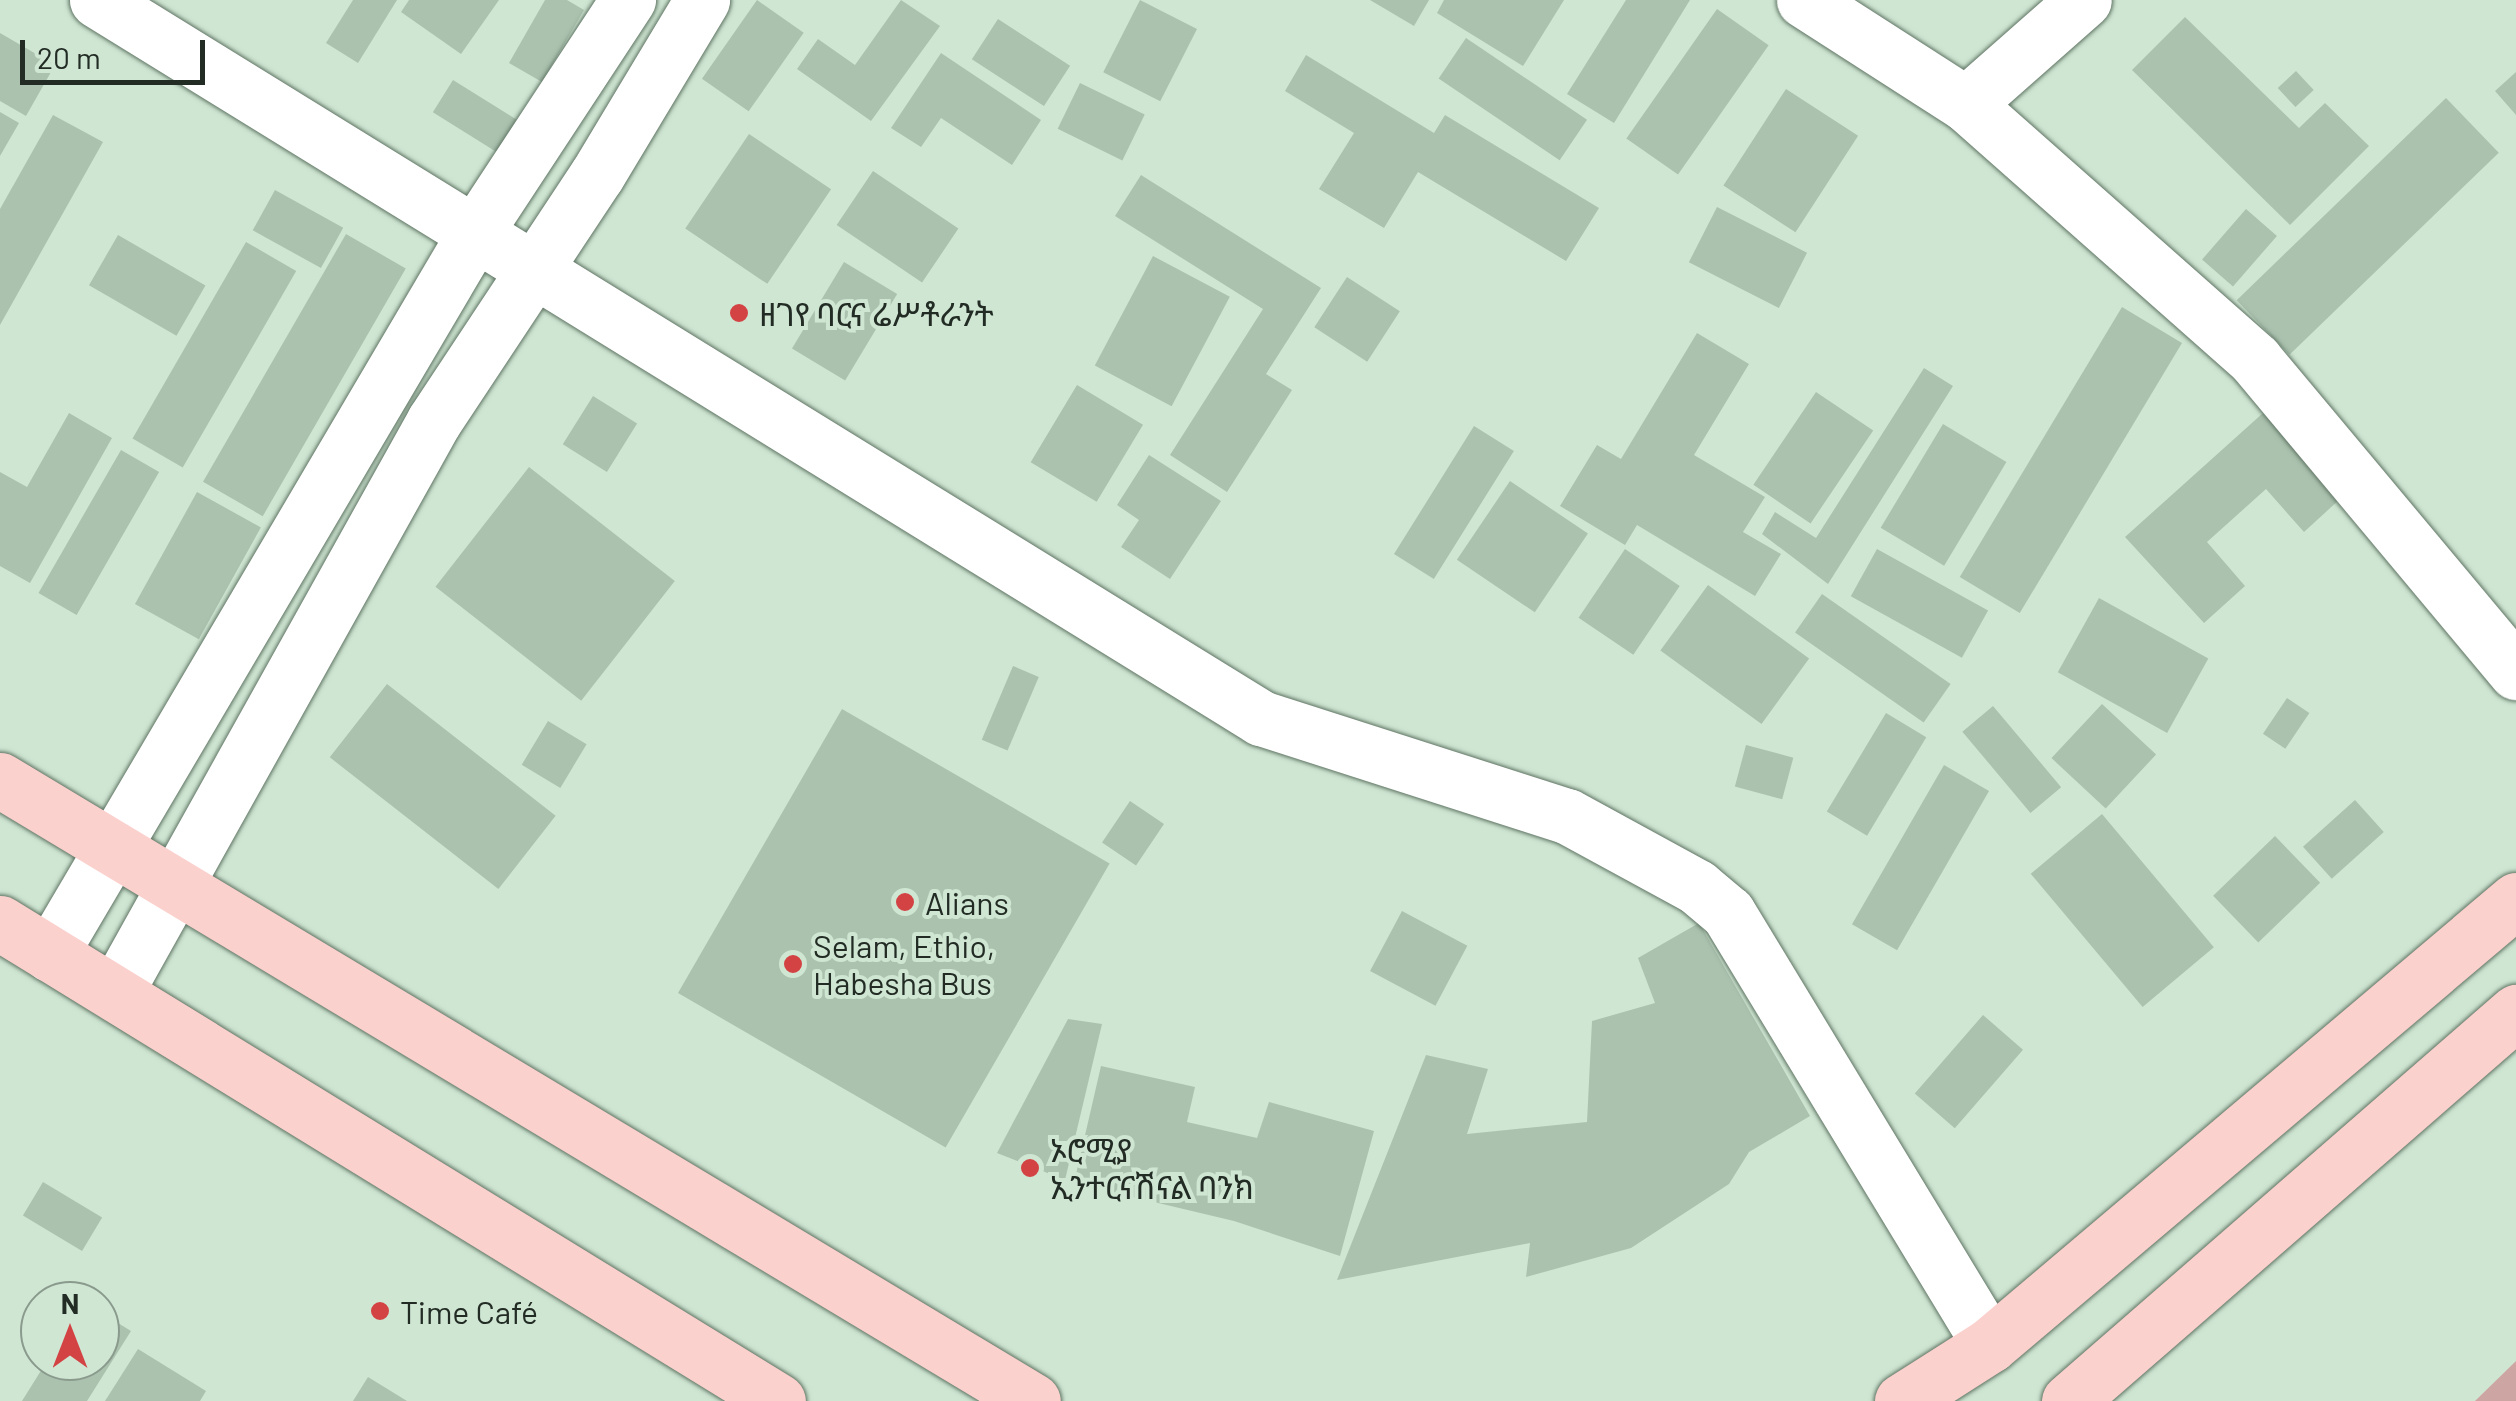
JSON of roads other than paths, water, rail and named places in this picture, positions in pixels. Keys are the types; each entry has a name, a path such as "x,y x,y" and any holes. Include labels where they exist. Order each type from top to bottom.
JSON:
{"main road":[{"path":"0,780 1034,1401"},
{"path":"1902,1401 1990,1345 2516,900"},
{"path":"0,923 778,1401"},
{"path":"2069,1401 2516,1012"}],"street":[{"path":"97,0 1262,718 1567,816 1698,886 1728,913 1990,1345"},
{"path":"50,954 110,848 196,716 476,231 628,0"},
{"path":"116,992 355,557 532,266 597,175 702,0"},
{"path":"1804,0 1966,104 2254,360 2516,672"},
{"path":"1966,104 2084,0"}],"place":[{"name":"ዘገየ ባርና ሬሥቶራንት","path":"739,313"},
{"name":"Alians","path":"905,902"},
{"name":"Selam, Ethio, Habesha Bus","path":"793,964"},
{"name":"ኦሮሚያ ኢንተርናሽናል ባንክ","path":"1030,1168"},
{"name":"Time Café","path":"380,1311"}]}
